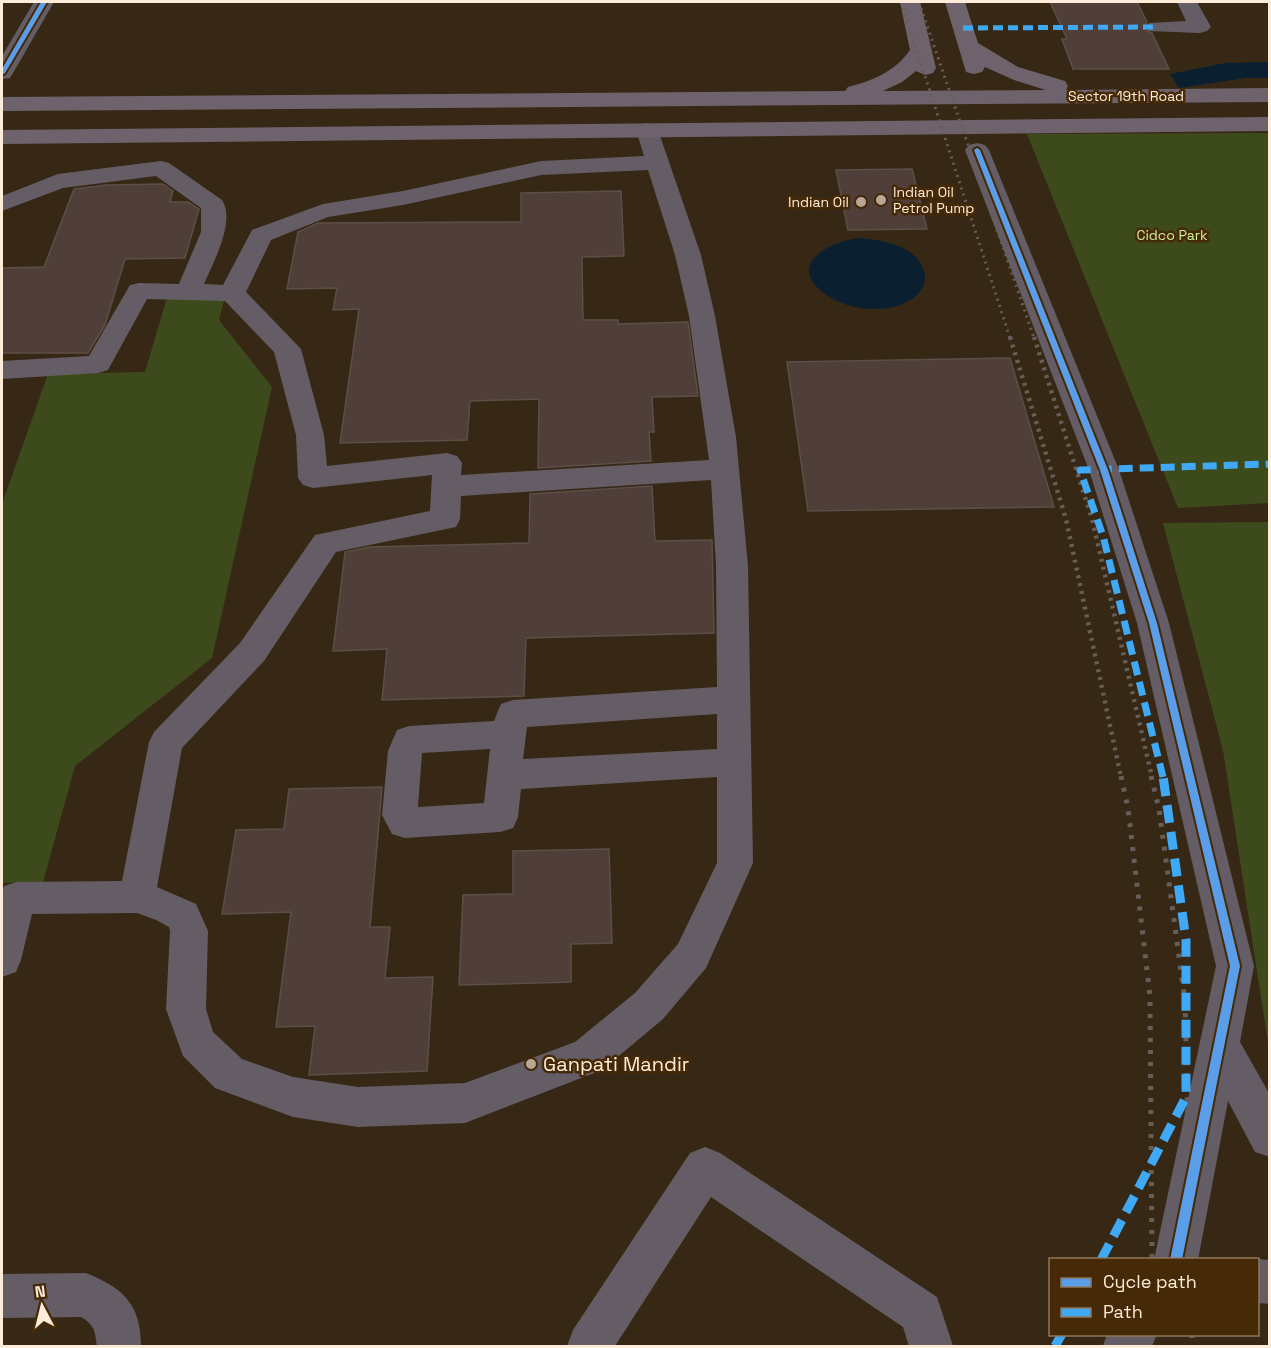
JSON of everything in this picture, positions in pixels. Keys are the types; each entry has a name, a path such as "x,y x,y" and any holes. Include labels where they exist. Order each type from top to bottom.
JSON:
{"main road":[{"path":"910,2 922,48 929,98 942,127 977,150 992,127 955,2"},
{"path":"969,47 989,62 1012,73 1070,90 1110,96"},
{"path":"2,104 792,99 842,95 878,85 902,72 914,62 922,48"},
{"name":"Sector 19th Road","path":"792,99 1269,95"},
{"name":"Sector 19th Road","path":"2,137 1269,124"}],"street":[{"path":"2,73 44,2"},
{"path":"1156,27 1200,27 1187,2"},
{"path":"2,960 16,898 137,897 167,907 183,916 189,931 186,1009 197,1043 229,1074 293,1097 358,1107 465,1103 588,1056 649,1006 692,956 735,863 732,566 722,437 702,316 688,255 647,130"},
{"path":"977,150 1104,470 1153,623 1235,966 1176,1258"},
{"path":"232,293 261,235 323,211 403,198 542,168 658,162"},
{"path":"2,204 58,181 161,168 213,205 213,232 188,292"},
{"path":"2,370 98,364 139,291 232,293 287,349 310,435 313,478 447,463 446,519 326,543 252,652 166,742 137,897"},
{"path":"446,486 724,469"},
{"path":"508,734 409,740 405,751 400,815 405,823 500,817 508,734 513,714 733,699"},
{"path":"505,775 734,762"},
{"path":"1220,1046 1269,1137"},
{"path":"589,1347 705,1168 921,1313 931,1347"},
{"path":"2,1296 86,1295 106,1307 118,1324 119,1347"}],"green space":[{"name":"Cidco Park","path":"1269,133 1269,503 1178,508 1027,134"},
{"path":"226,293 219,320 272,387 212,658 75,766 43,882 2,883 2,504 48,374 145,372 168,294"},
{"path":"1270,522 1269,1049 1223,750 1163,523"}],"water":[{"path":"1269,62 1269,78 1246,78 1179,88 1170,74 1225,63"},
{"path":"858,238 897,245 920,262 925,278 916,296 895,307 870,309 834,300 814,283 809,273 810,264 816,256 835,244"}],"building":[{"path":"1050,2 1137,2 1147,22 1143,29 1152,33 1169,69 1073,69 1062,39 1067,39"},
{"name":"Indian Oil Petrol Pump","path":"912,169 927,229 848,230 836,170"},
{"path":"163,184 173,191 170,202 188,202 199,209 185,258 125,259 105,325 88,353 2,353 2,268 44,267 74,189 107,185"},
{"path":"621,191 624,256 582,257 583,320 618,320 618,324 688,322 698,396 652,397 654,432 649,432 651,461 538,468 539,399 470,401 467,440 340,443 359,309 333,310 337,288 287,289 298,232 318,223 521,222 521,193"},
{"path":"1010,358 1054,507 808,511 787,362"},
{"path":"652,486 655,541 712,540 714,633 526,638 524,696 382,700 387,649 333,651 345,552 369,547 529,543 530,494"},
{"path":"382,787 370,927 390,927 385,978 433,977 427,1071 309,1075 315,1026 276,1027 291,912 222,914 236,830 284,829 289,789"},
{"path":"609,849 612,943 571,944 571,982 459,985 463,895 513,894 513,851"}],"railway":[{"path":"901,2 1010,338"},
{"path":"919,2 1034,338"},
{"path":"1010,337 1066,519 1121,777"},
{"path":"1034,337 1092,519 1152,777"},
{"path":"1121,776 1128,808 1150,996 1152,1258"},
{"path":"1151,776 1159,809 1185,1001 1191,1258"},
{"path":"1152,1336 1152,1346"},
{"path":"1192,1336 1193,1346"}],"marked path":[{"path":"963,28 1156,27"},
{"path":"1102,1258 1186,1097 1186,940 1162,770 1103,536 1080,470 1270,464"},
{"path":"1055,1346 1061,1336"}],"cycle path":[{"path":"2,73 44,2"},
{"path":"977,150 1104,470 1153,623 1235,966 1176,1258"}],"place":[{"name":"Indian Oil Petrol Pump","path":"881,200"},
{"name":"Indian Oil","path":"861,202"},
{"name":"Ganpati Mandir","path":"531,1064"}]}
